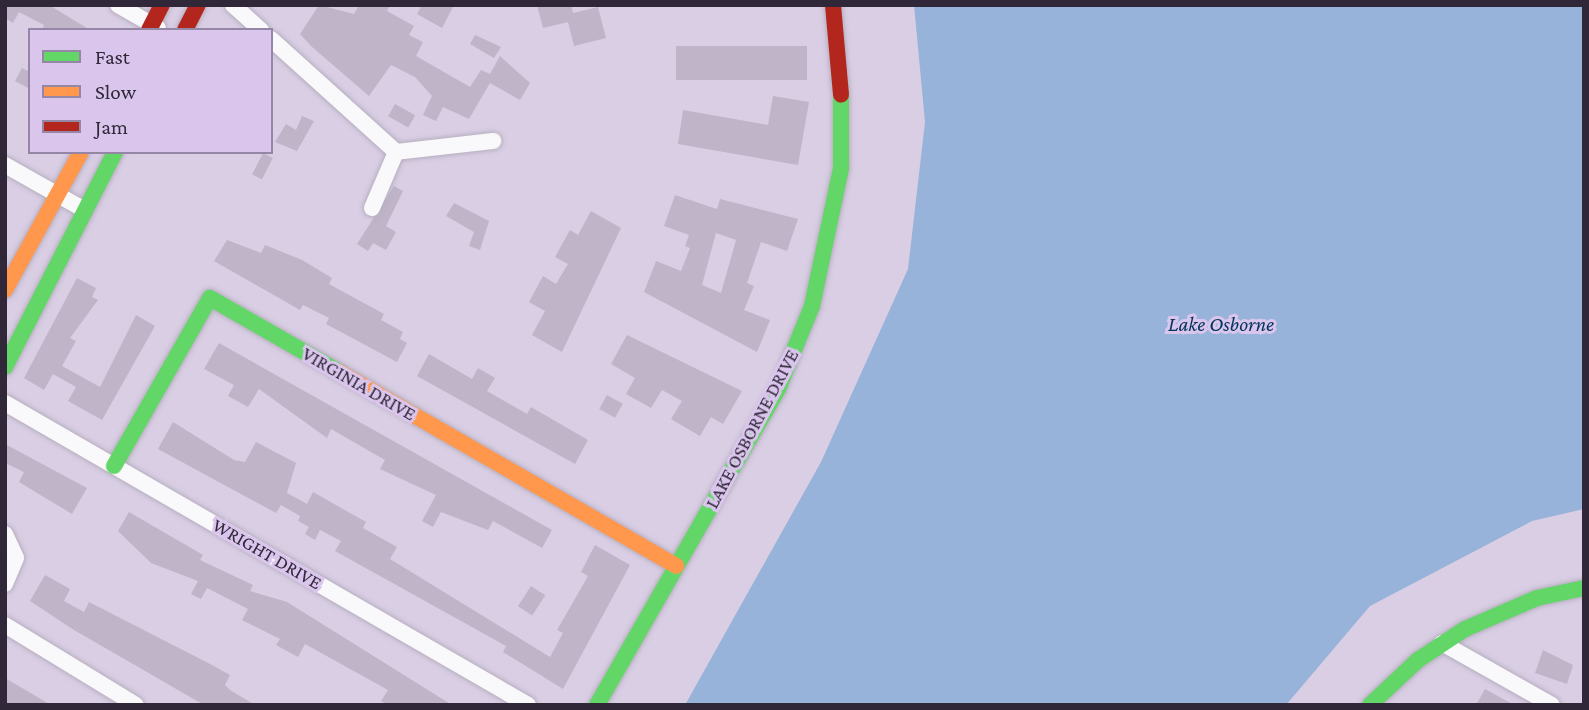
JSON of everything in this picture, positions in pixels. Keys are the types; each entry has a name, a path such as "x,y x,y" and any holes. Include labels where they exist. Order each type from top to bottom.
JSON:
{"street":[{"path":"118,5 153,28 162,5"},
{"path":"186,28 198,5"},
{"path":"233,5 259,28"},
{"name":"LAKE OSBORNE DRIVE","path":"597,705 778,389 827,256 843,123 833,5"},
{"path":"273,41 396,152 493,141"},
{"path":"372,208 396,152"},
{"path":"5,290 80,154"},
{"path":"5,367 83,209 114,154"},
{"path":"5,165 83,209"},
{"name":"VIRGINIA DRIVE","path":"114,466 210,298 676,566"},
{"name":"WRIGHT DRIVE","path":"5,403 528,705"},
{"path":"5,534 16,558 5,584"},
{"path":"1370,705 1442,643 1501,612 1584,588"},
{"path":"5,625 136,705"},
{"path":"1442,643 1552,705"}],"water":[{"name":"Lake Osborne","path":"914,5 1584,5 1584,509 1532,521 1370,606 1286,705 685,705 821,462 908,269 925,122"}],"building":[{"path":"5,5 49,5 87,28 43,28 44,25 19,12 13,23 5,18"},
{"path":"319,5 354,14 359,5 390,5 387,11 414,26 409,35 423,42 416,56 470,87 481,70 490,74 500,56 530,83 520,100 490,83 469,119 443,107 436,121 423,115 432,96 415,77 391,65 369,96 311,46 300,34"},
{"path":"422,5 454,5 442,28 417,14"},
{"path":"537,5 571,5 573,13 598,7 606,38 574,46 568,22 543,28"},
{"path":"475,35 501,47 494,58 470,44"},
{"path":"676,46 807,46 807,80 676,80"},
{"path":"22,68 28,71 28,88 15,81"},
{"path":"773,96 809,102 798,165 678,144 683,110 768,125"},
{"path":"395,104 415,115 408,127 388,116"},
{"path":"302,116 314,121 297,151 275,142 286,124 296,130"},
{"path":"265,154 273,158 262,179 252,174"},
{"path":"394,186 403,191 386,226 396,232 386,250 373,243 368,251 357,244"},
{"path":"675,195 717,209 720,199 798,219 787,251 761,242 747,283 754,286 744,310 770,320 757,352 644,292 656,261 681,271 690,248 685,246 689,235 664,226","holes":["716,233 736,240 721,293 702,285"]},
{"path":"454,203 489,221 480,250 469,246 474,232 446,216"},
{"path":"591,211 621,228 562,352 532,335 545,311 529,302 543,276 556,284 568,264 555,257 570,230 578,235"},
{"path":"227,240 261,253 265,245 302,260 332,278 329,284 384,314 381,320 403,332 400,339 407,343 397,362 326,324 329,318 303,305 300,310 214,261"},
{"path":"77,278 96,288 92,297 98,300 70,338 76,341 62,366 100,387 136,315 155,326 102,420 68,401 76,387 53,374 44,390 24,378"},
{"path":"627,335 742,391 723,424 711,417 700,436 671,419 682,401 662,390 651,408 626,394 635,378 611,364"},
{"path":"219,343 552,530 542,548 493,521 488,530 441,512 433,527 422,521 436,495 380,469 385,460 331,429 327,438 259,389 248,407 228,396 234,385 204,369"},
{"path":"429,354 472,379 478,368 495,378 487,391 527,414 531,407 588,440 575,464 417,376"},
{"path":"607,395 623,404 615,418 599,409"},
{"path":"173,422 234,460 245,462 256,442 296,463 287,493 307,504 313,492 366,522 363,528 397,547 390,559 550,657 563,633 557,630 588,576 581,572 595,545 630,565 563,689 503,652 506,646 335,551 341,541 320,530 315,540 305,534 309,527 298,521 300,516 281,505 276,513 158,449"},
{"path":"5,444 87,488 72,514 19,482 24,472 5,463"},
{"path":"129,512 203,555 200,560 253,585 250,591 287,602 452,705 388,705 381,701 388,690 305,644 298,657 276,645 280,639 242,620 248,609 207,588 201,599 191,594 198,581 151,563 118,531"},
{"path":"45,575 70,589 64,601 84,612 89,602 230,675 225,685 255,705 204,705 74,630 30,601"},
{"path":"531,586 545,595 532,615 518,606"},
{"path":"1543,650 1573,665 1567,684 1535,673"},
{"path":"5,678 51,705 5,705"},
{"path":"1485,689 1514,705 1476,705"}],"traffic: fast":[{"path":"597,705 778,389 812,306 841,168 841,95"},
{"path":"5,367 114,154"},
{"path":"114,466 210,298 339,372"},
{"path":"1370,705 1418,660 1465,629 1537,598 1584,588"}],"traffic: slow":[{"path":"5,290 80,154"},
{"path":"339,372 676,566"}],"traffic: jam":[{"path":"150,28 162,5"},
{"path":"186,28 198,5"},
{"path":"833,5 841,95"}]}
